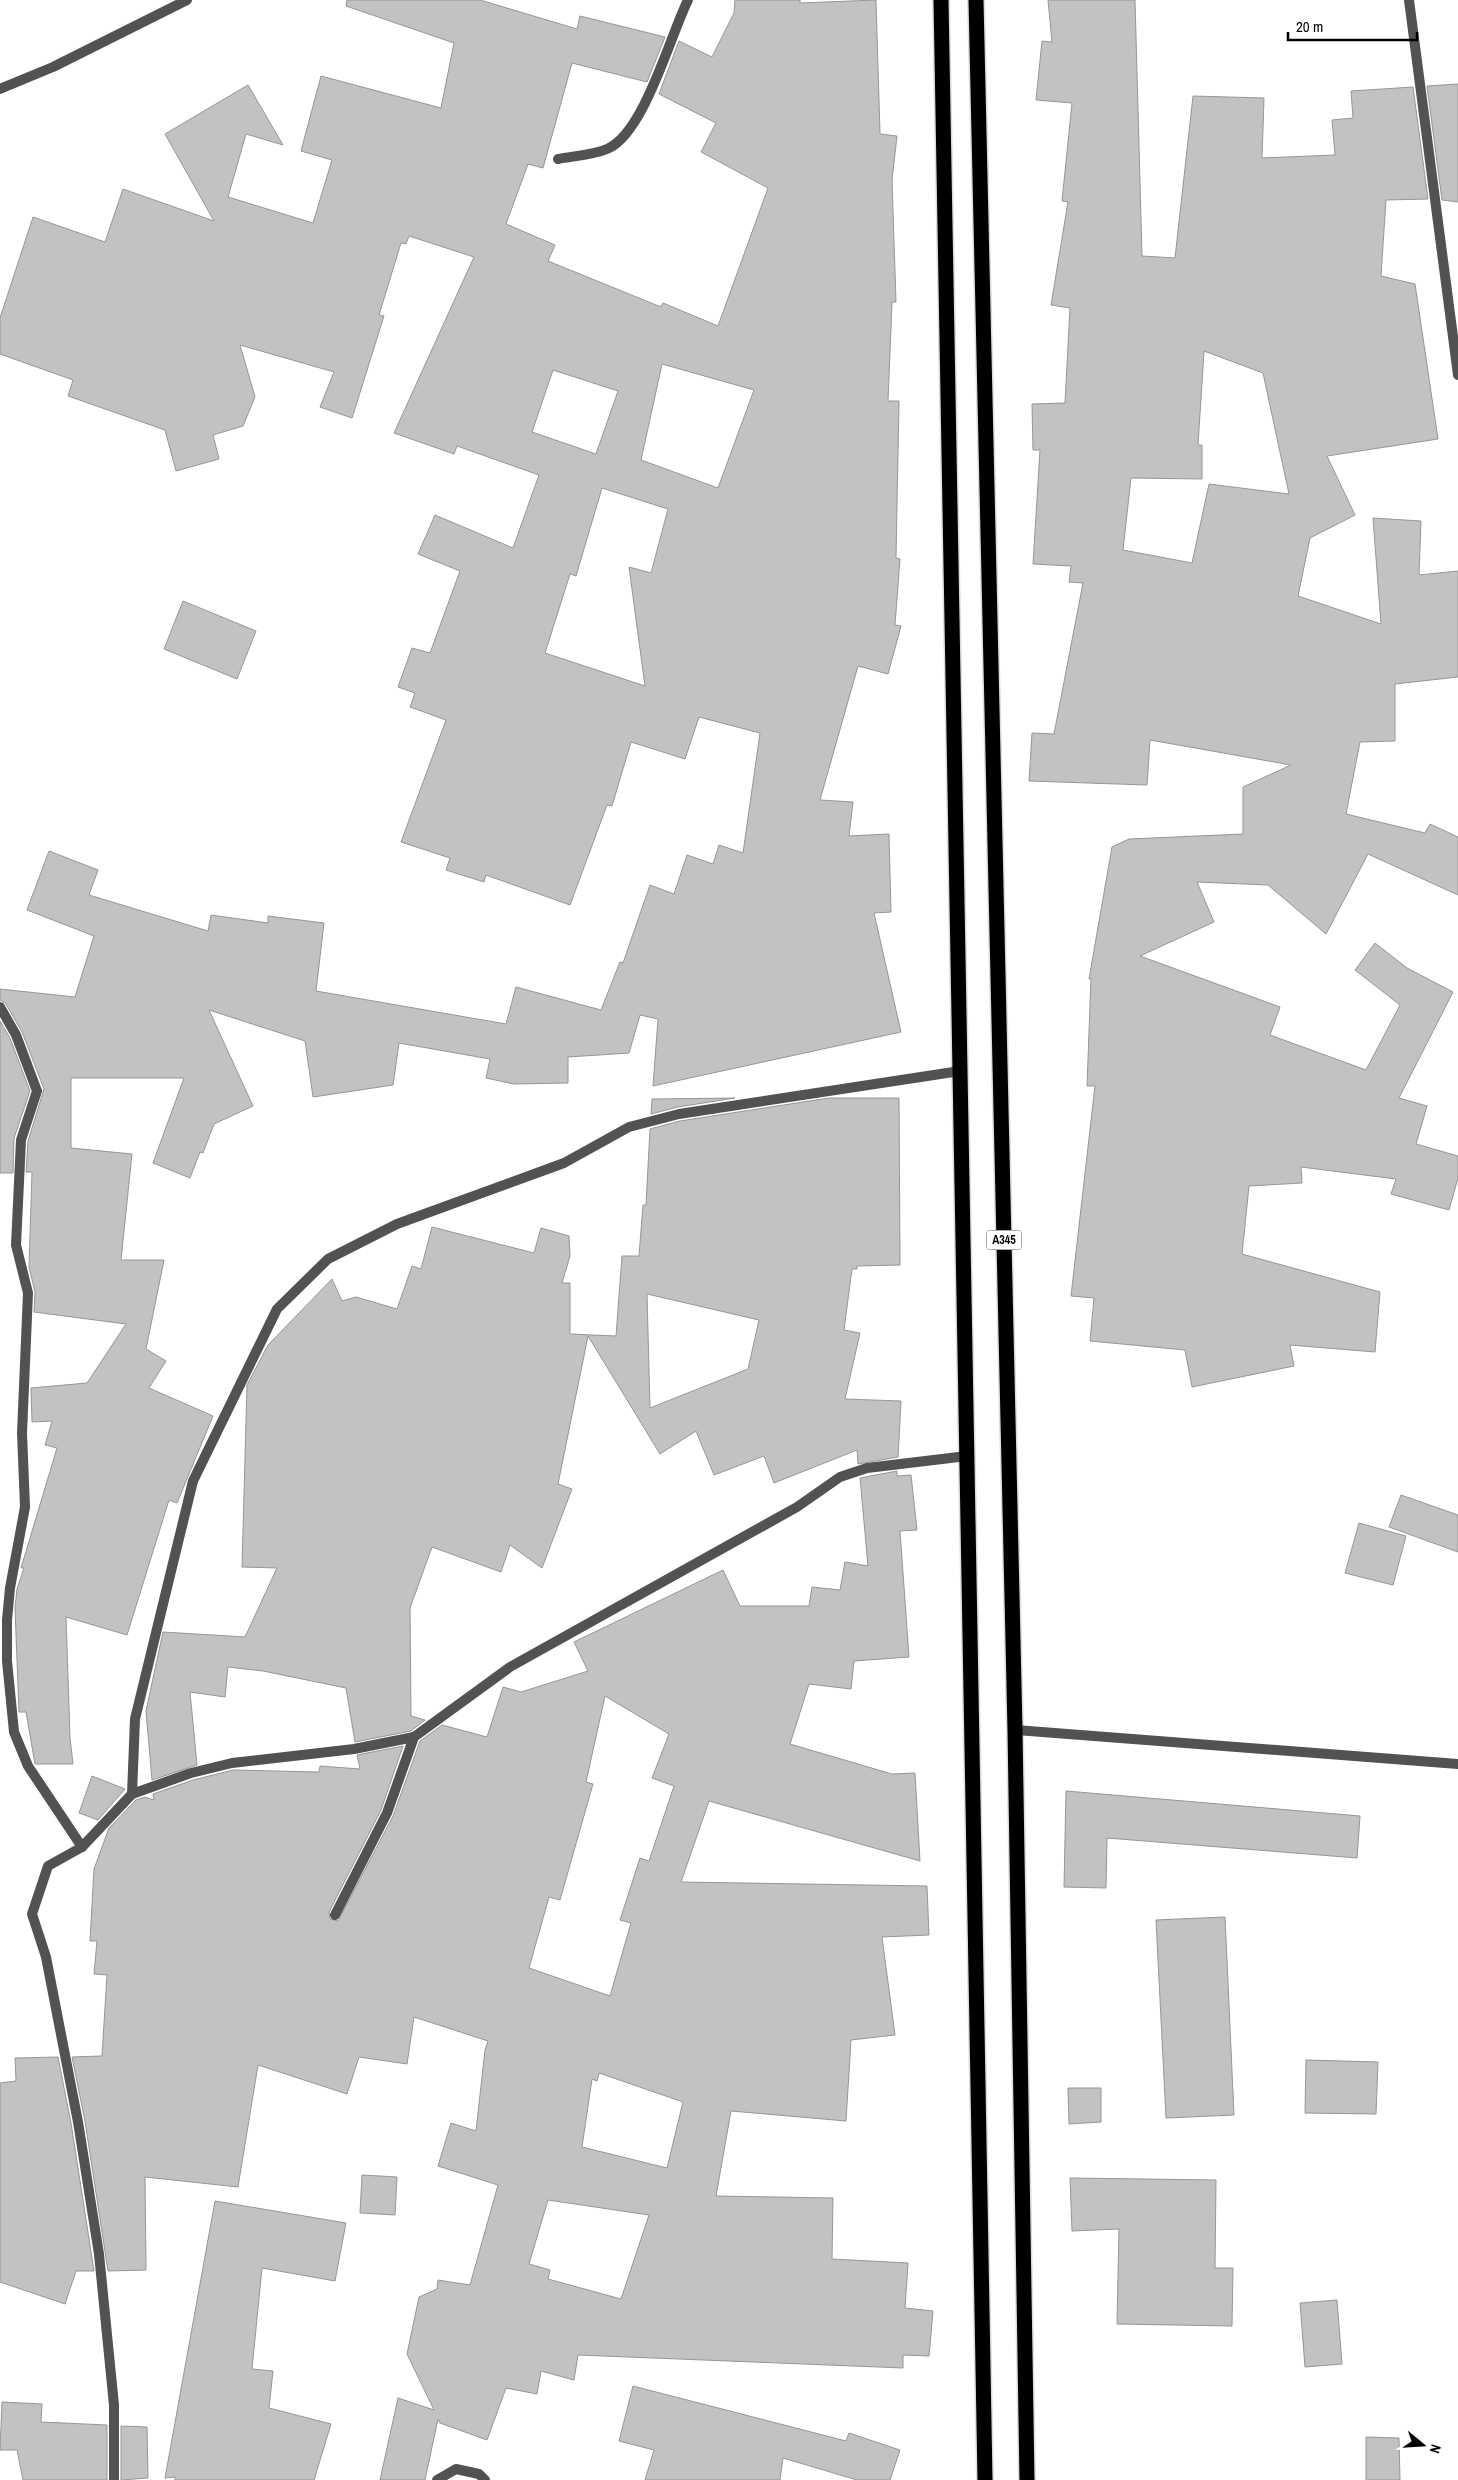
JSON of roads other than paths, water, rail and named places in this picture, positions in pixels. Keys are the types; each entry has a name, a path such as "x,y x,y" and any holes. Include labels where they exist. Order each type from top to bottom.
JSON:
{"highway":[{"path":"941,0 985,2480"},
{"name":"A345","path":"976,0 1015,1730 1027,2480"}],"street":[{"path":"0,89 53,67 187,0"},
{"path":"558,159 608,149 631,130 651,91 688,0"},
{"path":"1409,0 1458,375"},
{"path":"0,1007 16,1035 37,1091 21,1140 16,1245 28,1293 22,1433 25,1507 10,1588 7,1620 7,1661 14,1732 28,1766 82,1847"},
{"path":"132,1794 135,1719 193,1481 277,1309 328,1259 397,1224 564,1163 629,1127 679,1114 960,1071"},
{"path":"114,2480 114,2406 99,2254 78,2122 46,1957 32,1914 48,1866 82,1847 132,1794 191,1773 232,1763 354,1749 414,1737 510,1668 797,1507 840,1477 867,1468 967,1456"},
{"path":"1015,1730 1458,1764"},
{"path":"335,1915 387,1813 414,1737"},
{"path":"437,2480 456,2469 479,2474 485,2480"}]}
